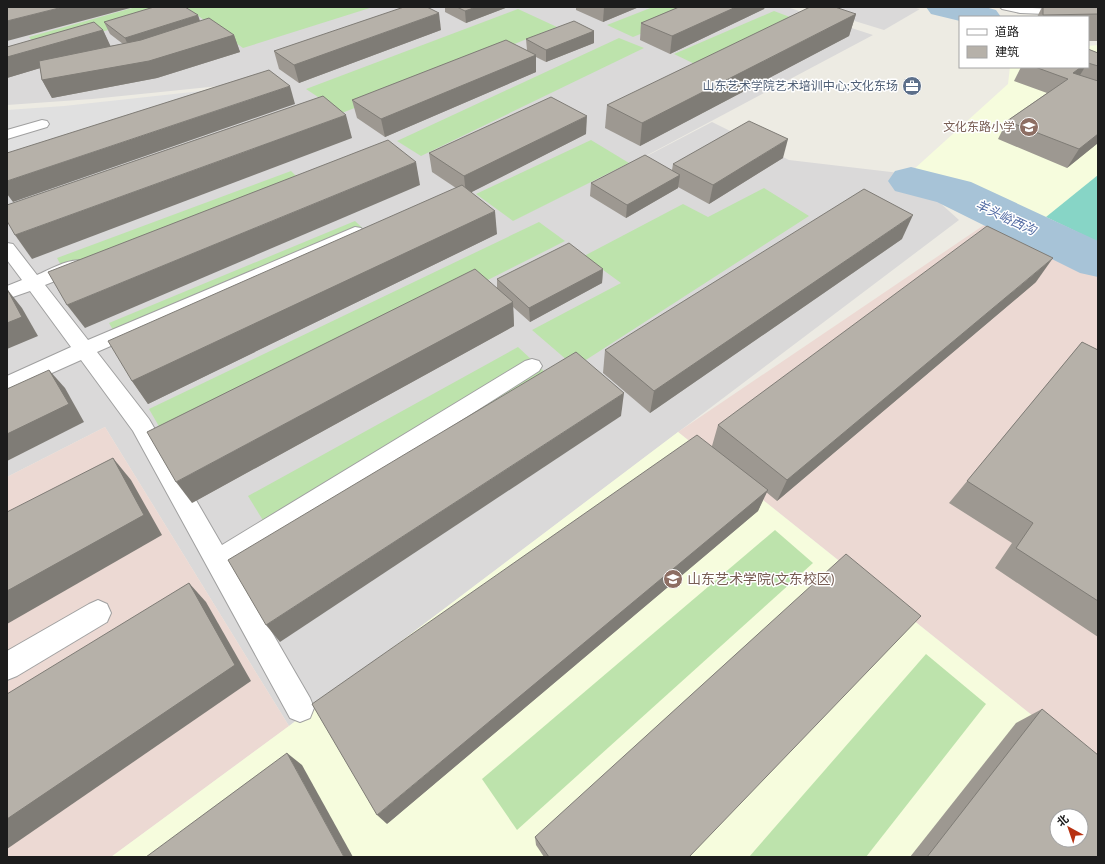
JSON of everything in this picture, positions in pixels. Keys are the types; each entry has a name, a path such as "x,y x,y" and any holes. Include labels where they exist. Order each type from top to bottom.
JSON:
{"street":[{"path":"1006,7 1020,10 1098,13"},
{"path":"7,135 42,124"},
{"path":"7,385 372,225"},
{"path":"7,248 84,350 153,431 217,560 300,708"},
{"path":"7,293 92,260"},
{"path":"217,560 532,366"},
{"path":"7,666 98,613"}],"shaded area":[{"path":"7,7 787,7 873,35 595,183 712,122 789,160 908,174 959,220 289,726 105,427 7,477 7,164 268,81 92,99 7,105"},
{"path":"809,7 912,7 920,9 884,30"},
{"name":"文化东路小学","path":"1098,45 1098,250 913,170 1008,84 1010,68 1089,68 1089,46"},
{"path":"238,87 7,157 7,110 64,106"},
{"path":"1098,175 1098,242 1046,217"},
{"path":"990,221 1098,275 1098,768 678,432"},
{"path":"105,427 289,726 111,857 7,857 7,477"},
{"name":"山东艺术学院(文东校区)","path":"678,432 1098,768 1098,857 111,857 289,726"}],"green space":[{"path":"136,7 186,7 40,50 29,37"},
{"path":"186,7 373,7 243,48"},
{"path":"653,7 706,7 633,37 607,25"},
{"path":"518,9 557,27 342,113 306,89"},
{"path":"774,11 803,22 703,68 674,54"},
{"path":"619,38 644,48 421,156 397,141"},
{"path":"591,140 629,163 513,221 476,194"},
{"path":"291,171 308,188 69,280 57,258"},
{"path":"764,188 809,216 575,367 532,330 621,283 584,256 683,204 708,217"},
{"path":"355,221 375,240 124,349 109,323"},
{"path":"539,222 565,241 168,442 149,409"},
{"path":"518,347 548,375 272,535 248,496"},
{"path":"775,530 813,563 517,830 482,779"},
{"path":"926,654 986,704 866,857 749,857"}],"building":[{"path":"7,7 63,7 7,21"},
{"path":"154,7 185,7 198,15 125,38 104,22"},
{"path":"404,7 427,7 439,13 294,65 274,51"},
{"path":"457,7 476,7 465,11"},
{"path":"679,7 736,7 672,36 641,23"},
{"path":"810,7 835,7 856,14 642,123 607,105"},
{"path":"1043,7 1098,7 1098,14 1043,15"},
{"path":"209,18 234,35 149,61 42,80 39,61 141,40"},
{"path":"574,21 594,31 546,50 526,39"},
{"path":"94,22 103,30 7,57 7,47"},
{"path":"506,40 536,55 381,119 352,100"},
{"path":"1089,49 1098,53 1098,66 1089,63"},
{"path":"1038,68 1080,68 1073,73 1098,81 1098,134 1079,149 1007,121 1068,79"},
{"path":"269,70 290,86 7,181 7,153"},
{"path":"323,96 346,115 15,235 7,221 7,205"},
{"path":"551,97 587,116 464,176 429,153"},
{"path":"749,121 788,139 713,185 673,164"},
{"path":"388,140 416,162 67,305 48,272"},
{"path":"645,155 680,175 627,205 591,183"},
{"path":"462,185 495,211 132,381 108,341"},
{"path":"864,189 913,215 654,391 605,350"},
{"path":"987,226 1053,258 787,480 718,425"},
{"path":"569,243 603,269 529,308 497,279"},
{"path":"475,269 513,302 176,482 147,432"},
{"path":"7,289 22,317 7,323"},
{"path":"1082,342 1098,350 1098,601 1016,548 1033,523 967,481"},
{"path":"576,352 624,393 266,625 228,560"},
{"path":"49,370 69,404 7,434 7,389"},
{"path":"697,435 768,490 377,815 312,704"},
{"path":"113,458 144,515 7,591 7,512"},
{"path":"846,554 921,616 689,857 549,857 535,837"},
{"path":"189,583 235,665 7,819 7,694"},
{"path":"1042,709 1098,755 1098,857 927,857"},
{"path":"287,753 344,857 146,857"}],"waterway":[{"path":"943,7 980,16"},
{"name":"羊头峪西沟","path":"911,181 954,192 1098,261"}],"place":[{"name":"山东艺术学院艺术培训中心;文化东场","path":"912,86"},
{"name":"文化东路小学","path":"1029,127"},
{"name":"山东艺术学院(文东校区)","path":"673,579"}]}
